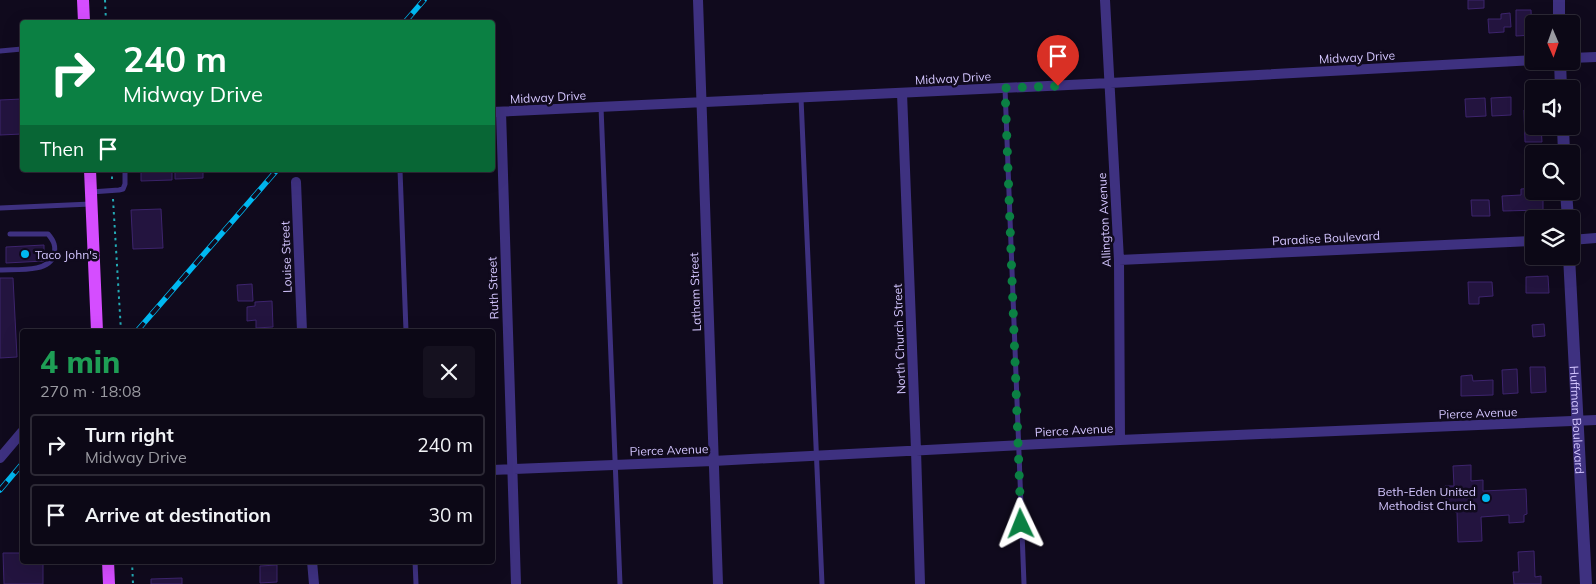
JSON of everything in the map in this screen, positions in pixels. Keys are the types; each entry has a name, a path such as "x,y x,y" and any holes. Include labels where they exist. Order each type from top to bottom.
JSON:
{"main road":[{"path":"83,0 84,20"},
{"path":"90,172 97,329"},
{"path":"108,564 109,584"}],"street":[{"name":"Latham Street","path":"698,0 718,584"},
{"name":"Allington Avenue","path":"1105,0 1119,260 1120,440"},
{"path":"1559,0 1559,15"},
{"path":"1580,58 1596,57"},
{"name":"Midway Drive","path":"496,112 1110,83 1525,60"},
{"name":"North Church Street","path":"902,93 920,584"},
{"name":"Ruth Street","path":"496,112 516,584"},
{"name":"Louise Street","path":"296,182 302,329"},
{"path":"1580,239 1596,238"},
{"name":"Paradise Boulevard","path":"1119,260 1525,242"},
{"name":"Huffman Boulevard","path":"1570,265 1586,584"},
{"name":"Pierce Avenue","path":"495,470 1596,420"},
{"path":"0,458 20,434"},
{"path":"312,564 314,584"}],"lane":[{"path":"0,51 20,49"},
{"path":"1005,88 1024,584"},
{"path":"801,98 822,584"},
{"path":"601,107 620,584"},
{"path":"0,208 91,198 123,188 125,184 124,172"},
{"path":"400,172 406,329"},
{"path":"0,270 46,266 52,260 54,253 55,243 48,234 10,234"},
{"path":"415,564 416,584"}],"path":[{"path":"105,0 106,20"},
{"path":"112,172 121,329"},
{"path":"132,564 133,584"}],"building":[{"path":"1468,0 1484,0 1484,8 1468,9"},
{"path":"1516,10 1531,10 1531,15 1525,15 1525,35 1516,36"},
{"path":"1510,13 1511,27 1504,27 1504,32 1489,33 1488,19 1501,19 1501,14"},
{"path":"1511,97 1511,115 1492,116 1491,98"},
{"path":"1485,98 1486,116 1466,117 1465,99"},
{"path":"20,99 20,134 0,135 0,100"},
{"path":"1524,110 1525,135 1542,135 1542,142 1525,142"},
{"path":"141,172 172,172 172,180 141,181"},
{"path":"175,172 203,172 203,178 175,179"},
{"path":"1521,189 1525,189 1525,200 1543,200 1543,210 1503,211 1502,196 1521,195"},
{"path":"1471,200 1489,200 1490,216 1472,216"},
{"path":"161,209 163,248 133,249 131,210"},
{"name":"Taco John's","path":"44,245 44,261 6,263 6,247"},
{"path":"1548,276 1549,293 1526,293 1526,277"},
{"path":"0,278 13,278 17,357 0,358"},
{"path":"1468,282 1492,282 1493,296 1479,297 1479,304 1469,304"},
{"path":"252,284 253,301 238,301 237,285"},
{"path":"272,301 273,327 256,328 256,320 247,321 247,307 255,306 255,302"},
{"path":"1544,324 1545,336 1533,337 1532,325"},
{"path":"1530,367 1545,367 1546,392 1531,393"},
{"path":"1517,369 1518,393 1503,394 1502,370"},
{"path":"1472,375 1473,381 1493,380 1493,395 1461,396 1461,376"},
{"name":"Beth-Eden United Methodist Church","path":"1471,465 1471,481 1483,480 1483,491 1526,489 1527,514 1524,515 1524,522 1509,523 1509,515 1481,517 1482,541 1458,542 1457,512 1455,512 1454,504 1446,504 1445,486 1454,486 1453,466"},
{"path":"1534,551 1535,577 1541,576 1541,584 1514,584 1513,572 1519,572 1518,552"},
{"path":"3,553 20,553 20,564 43,564 43,584 4,584"},
{"path":"277,565 277,582 260,583 260,566"},
{"path":"182,578 182,584 151,584 151,579"}],"railway":[{"path":"407,20 424,0"},
{"path":"139,329 275,172"},
{"path":"0,490 20,466"}],"place":[{"name":"Taco John's","path":"25,254"},
{"name":"Beth-Eden United Methodist Church","path":"1486,498"}],"route":[{"path":"1021,524 1005,88 1058,86"}]}
